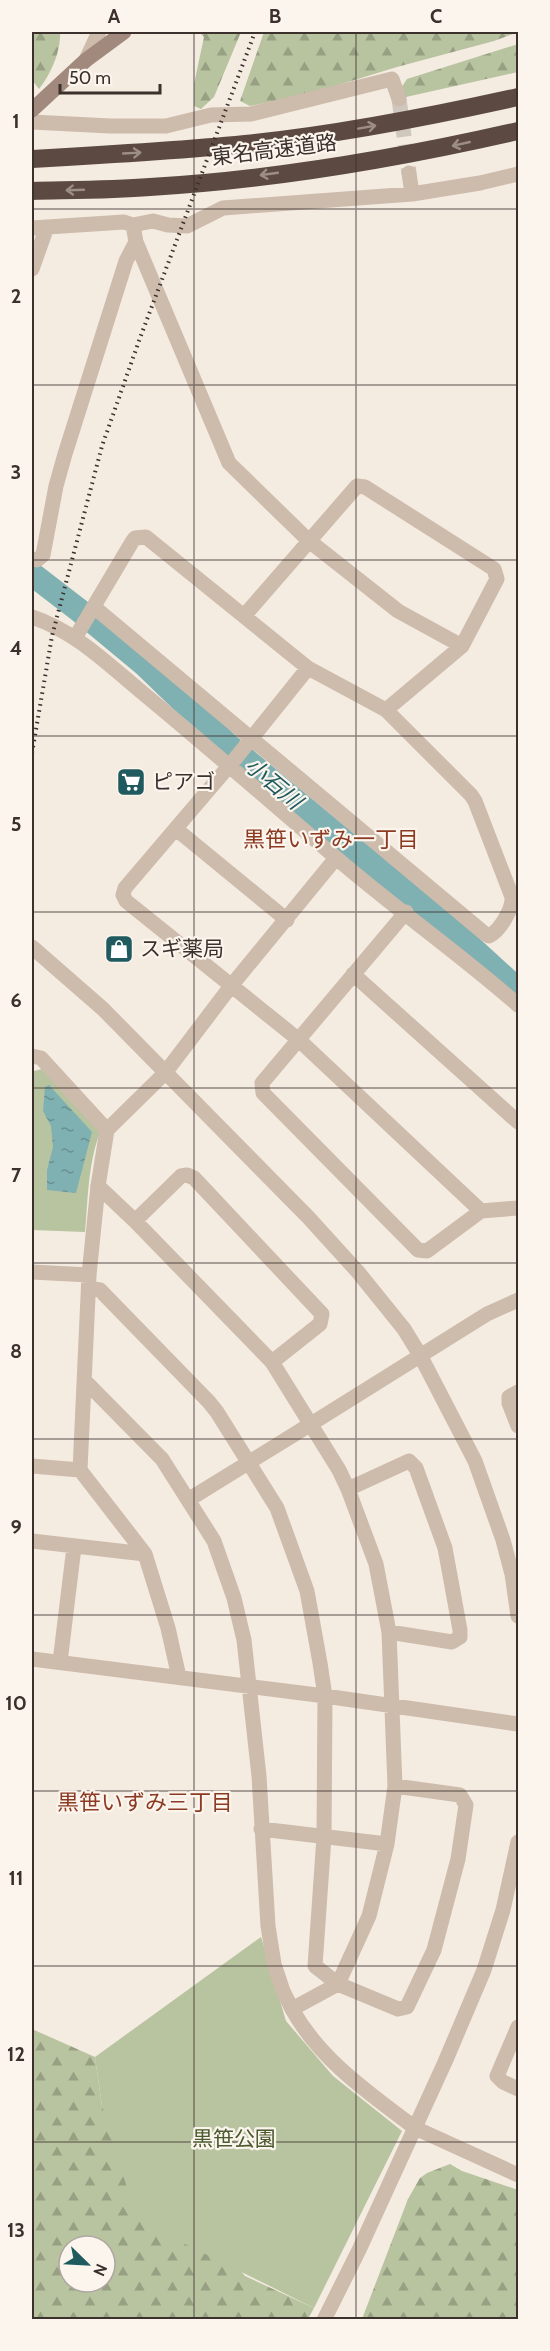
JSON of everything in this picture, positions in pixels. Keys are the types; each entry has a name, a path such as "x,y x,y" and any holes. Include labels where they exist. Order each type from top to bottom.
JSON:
{"highway":[{"path":"450,112 519,89"},
{"name":"東名高速道路","path":"32,159 247,144 349,130 519,97"},
{"name":"東名高速道路","path":"32,191 150,187 248,177 441,148 519,130"}],"main road":[{"path":"32,110 86,60 124,32"}],"street":[{"path":"86,60 99,32"},
{"path":"32,122 166,126 211,116 251,114 392,79 399,99"},
{"path":"409,173 412,194"},
{"path":"32,268 39,227 124,222 133,225 153,221 187,226 223,208 412,194 519,174"},
{"path":"133,225 136,242 229,463 309,540 398,611 462,646"},
{"path":"32,559 37,560 43,555 56,486 65,454 126,261 136,242"},
{"path":"244,616 355,489 363,486 494,569 497,579 462,646 386,710"},
{"path":"78,634 92,610 132,542 135,538 146,537 308,668 386,710 475,801 513,901 495,933 491,936 484,933 92,610"},
{"path":"32,617 78,634 232,762 336,858 519,1005"},
{"path":"308,668 176,830 125,888 123,895 126,901 299,1040 481,1211"},
{"path":"176,830 286,920"},
{"path":"179,1677 168,1628 145,1554 80,1470 89,1282 98,1186 107,1130 165,1073 231,986 336,858"},
{"path":"406,912 262,1083 263,1093 418,1250 427,1251 481,1211 519,1208"},
{"path":"32,947 103,1009 308,1217 358,1272 404,1329 457,1425 489,1496 512,1574 519,1616"},
{"path":"353,974 519,1122"},
{"path":"32,1056 40,1058 107,1130"},
{"path":"135,1221 181,1176 188,1175 194,1178 320,1309 322,1314 320,1324 272,1362"},
{"path":"98,1186 272,1362 348,1489 376,1564 389,1632 395,1786 387,1844 369,1917 338,1984 292,2009"},
{"path":"32,1272 89,1282 100,1290 209,1402 277,1508 307,1591 325,1696 324,1837 315,1966 338,1984 403,2009 407,2007 434,1950 458,1858 466,1805 460,1795 395,1786"},
{"path":"188,1500 487,1314 519,1300"},
{"path":"85,1381 156,1450 214,1541 234,1598 244,1640 259,1776 268,1926 274,1964 292,2009 306,2032 327,2058 414,2128 519,2175"},
{"path":"519,1392 509,1397 509,1403 519,1426"},
{"path":"348,1489 409,1461 416,1468 445,1548 460,1637 452,1642 389,1632"},
{"path":"32,1466 80,1470"},
{"path":"32,1541 145,1554"},
{"path":"60,1662 74,1547"},
{"path":"32,1659 325,1696 519,1724"},
{"path":"261,1829 387,1844"},
{"path":"324,2319 359,2250 484,1970 503,1910 519,1842"},
{"path":"519,2027 497,2076 503,2082 519,2089"}],"green space":[{"path":"32,32 60,32 59,47 54,62 39,89 32,80"},
{"path":"199,32 241,32 214,97 201,109 194,106 194,84 204,37"},
{"path":"264,32 518,32 494,41 309,94 250,106 240,101"},
{"path":"518,44 518,72 406,97 401,88 407,79"},
{"path":"42,1069 101,1130 93,1154 85,1232 32,1230 32,1103 34,1071"},
{"name":"黒笹公園","path":"261,1937 286,2021 333,2076 402,2131 314,2308 137,2220 102,2106 95,2057"},
{"path":"32,2029 95,2057 102,2106 245,2276 314,2308 308,2319 32,2319"},
{"path":"450,2164 462,2171 518,2190 518,2319 362,2319 408,2199 420,2178"}],"water":[{"path":"49,1085 92,1132 76,1193 47,1190 47,1170 53,1147 51,1126 43,1111 45,1087"}],"waterway":[{"name":"小石川","path":"32,574 145,665 228,745 458,935 518,990"}],"tunnel":[{"path":"399,99 409,173"}],"railway":[{"path":"32,753 52,636 102,446 255,32"}],"place":[{"name":"ピアゴ","path":"131,782"},
{"name":"スギ薬局","path":"119,949"}],"district":[{"name":"黒笹いずみ一丁目","path":"331,839"},
{"name":"黒笹いずみ三丁目","path":"145,1802"}]}
